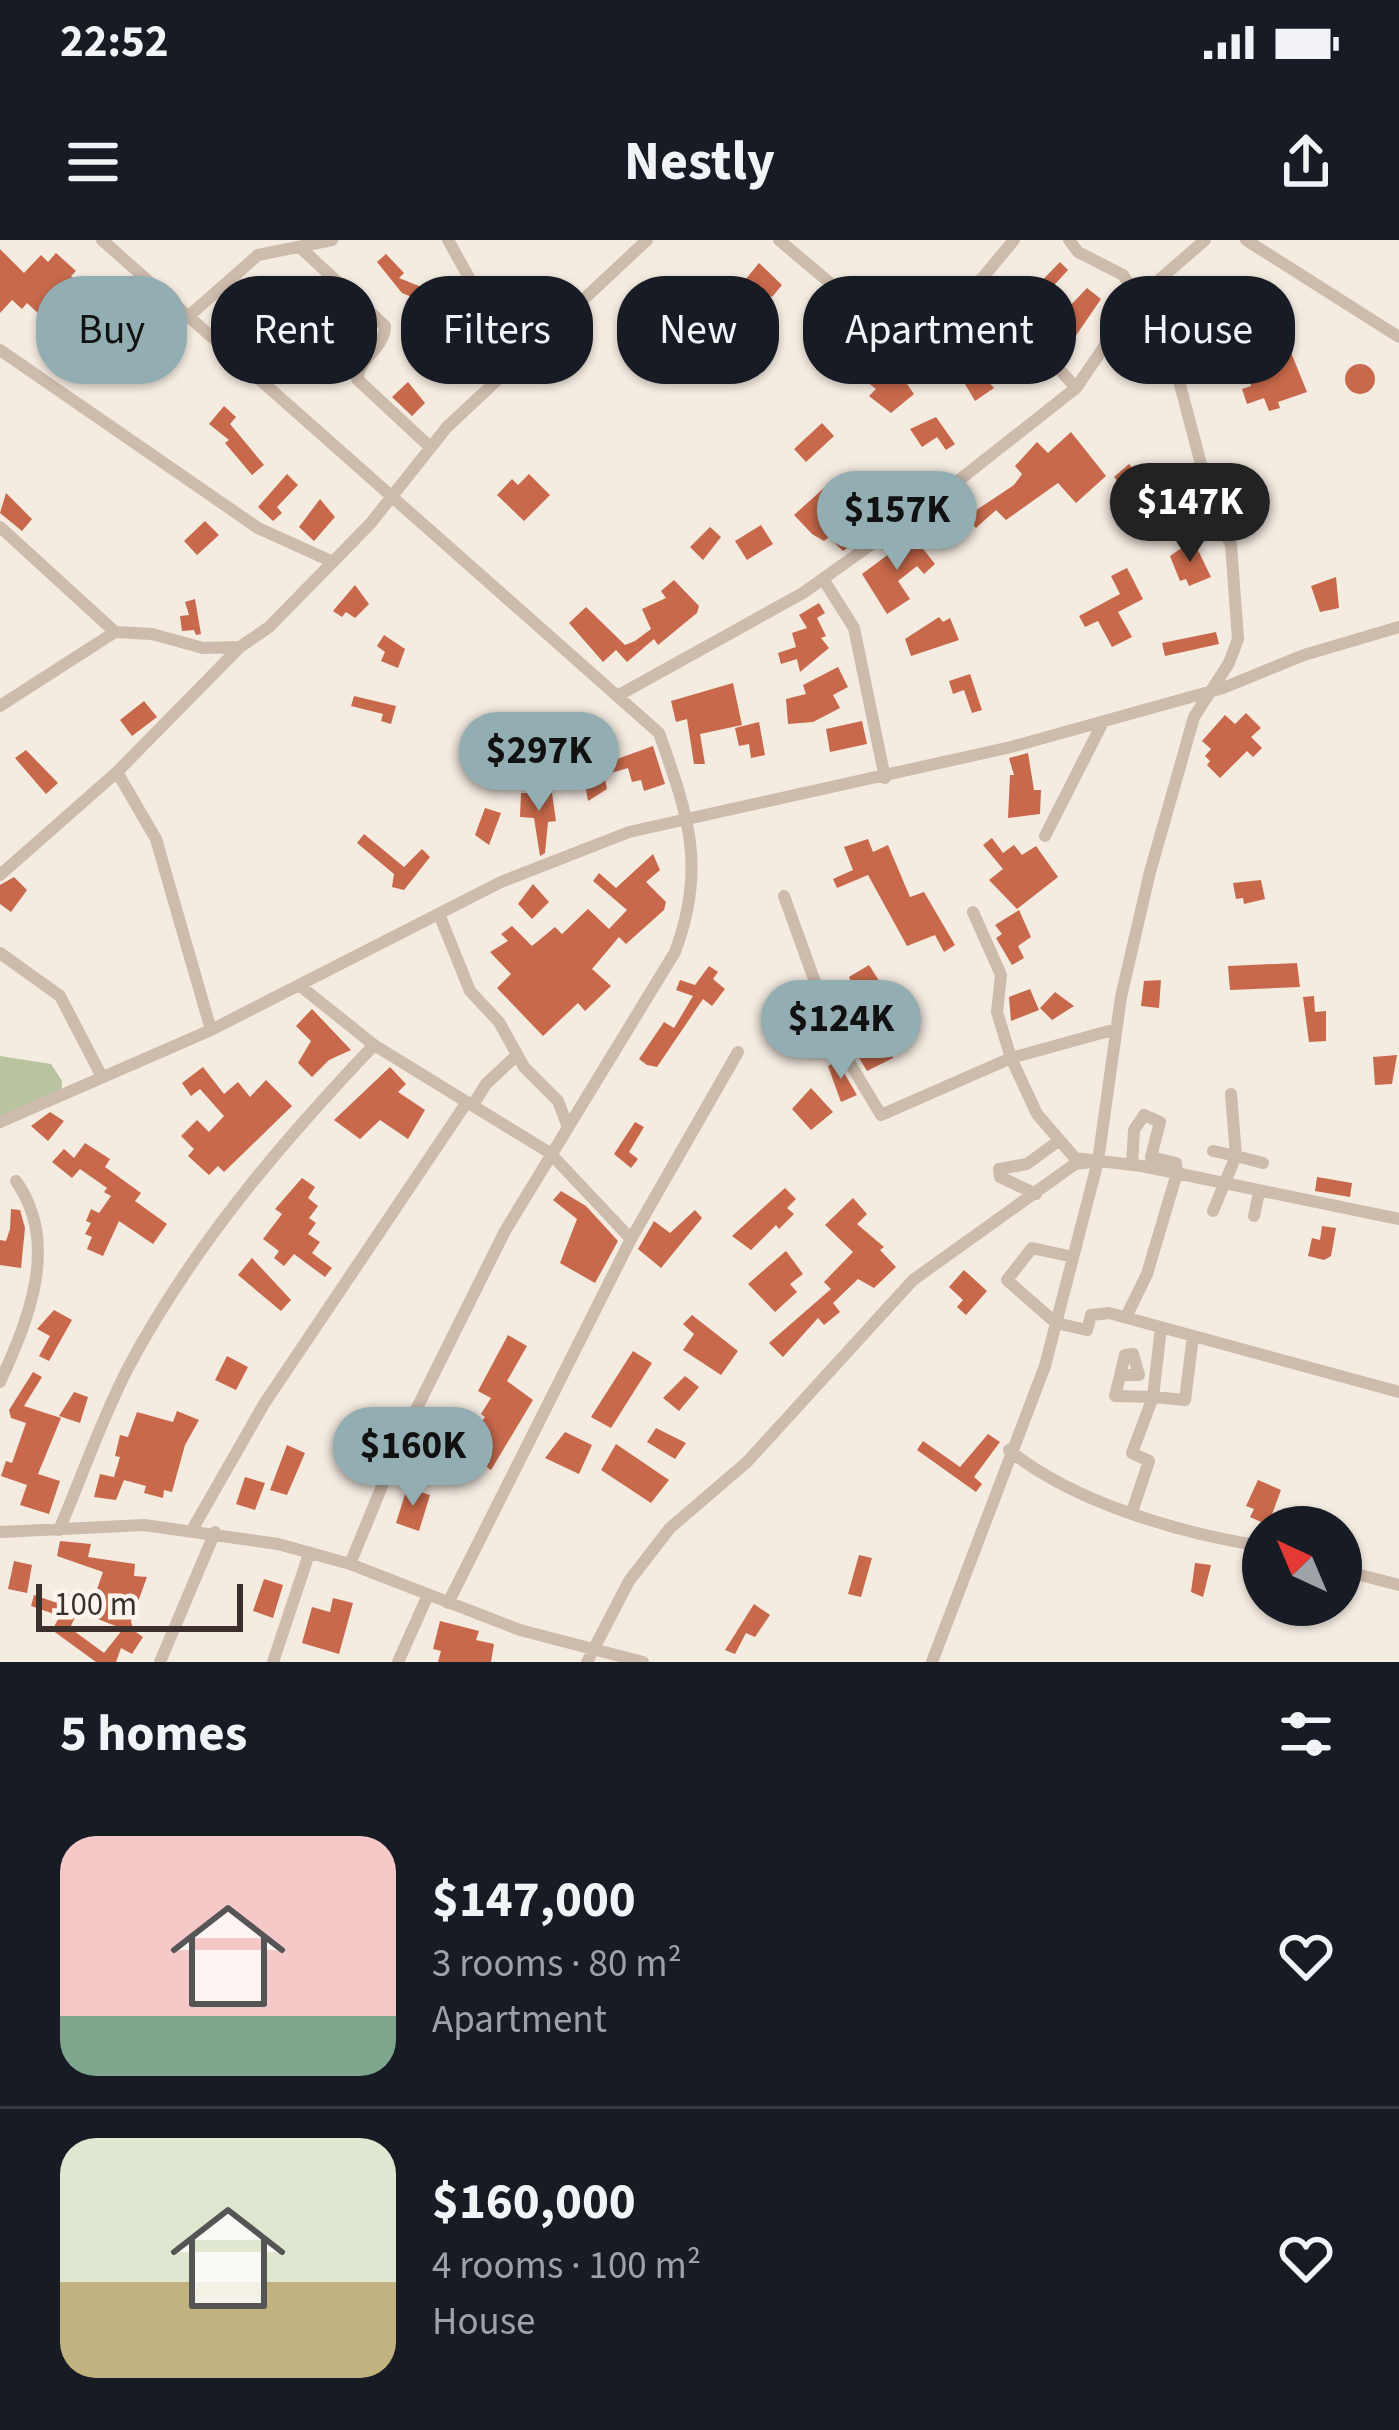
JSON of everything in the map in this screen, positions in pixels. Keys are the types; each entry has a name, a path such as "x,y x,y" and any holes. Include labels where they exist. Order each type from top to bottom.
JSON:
{"street":[{"path":"102,240 659,733 687,817 693,906 675,952 550,1153 401,1440 350,1564"},
{"path":"190,315 258,255 303,250 332,240"},
{"path":"448,240 468,276"},
{"path":"593,292 647,240"},
{"path":"779,240 822,276"},
{"path":"983,276 1014,240"},
{"path":"1070,240 1078,252 1124,276"},
{"path":"1163,276 1205,240"},
{"path":"1246,240 1399,337"},
{"path":"303,250 385,326 384,338 361,365 357,379 430,447"},
{"path":"0,350 60,396 258,528 333,562"},
{"path":"619,695 823,579 939,496 1076,388 1100,352"},
{"path":"0,874 117,772 240,647 269,627 370,524 391,491 430,447 497,384"},
{"path":"1072,384 1076,388"},
{"path":"932,1662 1009,1450 1045,1366 1098,1161 1117,1029 1162,825 1198,707 1213,690 1238,639 1232,545 1211,502 1180,384"},
{"path":"0,527 115,632"},
{"path":"823,579 854,628 885,778"},
{"path":"0,1122 211,1030 439,914 572,853 687,817 885,778 1103,722 1399,627"},
{"path":"0,706 115,632 152,634 203,648 240,647"},
{"path":"1045,836 1103,722"},
{"path":"117,772 156,839 211,1030"},
{"path":"784,896 836,1040 881,1115 1011,1058 1117,1029"},
{"path":"973,913 1001,975 997,1012 1011,1058 1057,1142 1075,1158 1132,1165 1399,1219"},
{"path":"439,914 470,992 499,1022 517,1055 558,1101 567,1125"},
{"path":"0,953 60,995 102,1077"},
{"path":"299,985 374,1045 550,1153 631,1239"},
{"path":"58,1530 128,1369 207,1240 272,1153 374,1045"},
{"path":"448,1603 631,1239 738,1052"},
{"path":"192,1530 276,1385 470,1103 517,1055"},
{"path":"1213,1210 1236,1156 1231,1094"},
{"path":"1126,1317 1147,1274 1177,1174 1176,1163 1151,1157 1160,1121 1144,1115 1134,1130 1132,1165"},
{"path":"1036,1194 1000,1177 999,1168 1027,1164 1057,1142"},
{"path":"1213,1151 1263,1163"},
{"path":"590,1655 629,1581 670,1528 747,1462 914,1280 1075,1164 1098,1161"},
{"path":"0,1382 19,1341 38,1260 38,1220 16,1181"},
{"path":"1254,1216 1259,1192"},
{"path":"1073,1257 1032,1248 1007,1280 1056,1323 1087,1330 1090,1315 1126,1317 1399,1392"},
{"path":"1132,1512 1149,1461 1132,1453 1154,1397 1161,1327"},
{"path":"1120,1375 1115,1396 1185,1400 1192,1336"},
{"path":"1009,1450 1044,1478 1197,1535 1242,1542"},
{"path":"0,1532 144,1525 215,1532 350,1564 590,1655 643,1662"},
{"path":"160,1662 215,1532"},
{"path":"273,1662 309,1554"},
{"path":"1362,1575 1399,1585"},
{"path":"398,1662 428,1595"}],"green space":[{"path":"0,1056 51,1064 62,1081 61,1096 0,1122"}],"building":[{"path":"0,249 24,273 41,255 48,262 56,253 76,271 71,276 36,276 36,311 27,303 22,309 12,300 0,313"},
{"path":"386,254 404,273 399,278 401,292 377,262"},
{"path":"1060,262 1068,270 1063,276 1046,276"},
{"path":"759,263 773,276 748,276"},
{"path":"1087,288 1100,300 1076,336 1076,300"},
{"path":"1295,362 1307,392 1278,402 1280,408 1269,411 1264,398 1247,404 1242,389 1295,384"},
{"path":"1360,364 1375,379 1360,394 1345,379"},
{"path":"410,384 425,403 412,416 392,397"},
{"path":"870,384 907,384 914,394 891,413 869,396 876,389"},
{"path":"965,384 994,388 975,401"},
{"path":"224,406 236,417 230,424 264,465 252,475 225,443 229,440 209,424"},
{"path":"936,417 955,444 946,450 937,437 922,447 910,429"},
{"path":"822,423 834,436 806,462 794,449"},
{"path":"1071,432 1106,476 1076,503 1058,483 1006,520 996,510 976,528 966,517 1014,485 1022,474 1015,466 1037,442 1048,453"},
{"path":"1129,464 1146,484 1131,497 1114,477"},
{"path":"287,474 298,485 277,507 282,513 273,521 258,507"},
{"path":"529,474 550,495 524,521 497,495 512,479 518,485"},
{"path":"919,479 928,491 877,527 861,505 877,493 881,499 891,492 896,499"},
{"path":"824,488 831,496 839,489 851,503 835,517 857,541 843,551 829,537 824,541 812,534 794,515"},
{"path":"6,493 32,519 22,531 0,513"},
{"path":"320,499 335,517 314,541 299,527"},
{"path":"205,521 219,535 197,555 184,541"},
{"path":"761,525 773,544 747,560 735,541"},
{"path":"710,527 721,537 703,560 690,547"},
{"path":"913,536 935,564 924,574 917,566 898,581 910,599 887,614 862,574"},
{"path":"1193,540 1211,577 1189,586 1186,579 1180,581 1170,556"},
{"path":"1127,568 1143,599 1118,612 1132,637 1112,647 1098,621 1085,627 1079,616 1120,594 1111,576"},
{"path":"1336,577 1339,608 1320,612 1311,586"},
{"path":"674,580 699,606 697,613 658,645 654,639 627,662 616,650 603,662 569,623 586,607 625,645 635,641 651,629 642,609 666,598 661,591"},
{"path":"355,585 369,604 355,618 346,612 342,617 333,611"},
{"path":"195,599 201,634 196,635 194,630 182,631 180,616 189,615 185,602"},
{"path":"819,603 825,613 817,618 826,636 821,638 829,648 800,672 797,659 781,664 778,653 796,647 792,633 807,628 799,615"},
{"path":"939,617 943,622 950,618 959,640 911,656 905,639"},
{"path":"1216,632 1219,644 1165,656 1162,643"},
{"path":"384,635 405,649 398,668 381,661 385,652 377,646"},
{"path":"838,667 848,687 833,695 840,708 813,722 788,724 786,699 806,694 803,685"},
{"path":"970,674 982,710 972,713 964,690 953,694 949,681"},
{"path":"733,683 742,725 700,734 705,764 694,764 687,719 676,722 671,701"},
{"path":"354,696 396,706 391,724 381,721 383,714 351,706"},
{"path":"144,701 157,717 132,736 120,720"},
{"path":"1246,713 1261,728 1251,737 1262,748 1253,757 1247,751 1220,778 1207,765 1210,761 1205,756 1211,749 1202,741 1225,715 1235,724"},
{"path":"862,721 867,744 830,752 826,729"},
{"path":"759,722 765,755 751,758 749,744 739,746 735,728"},
{"path":"603,741 609,762 653,746 665,784 644,791 641,780 632,782 628,768 604,775 607,789 588,801 585,784 594,782 587,746"},
{"path":"26,750 58,783 46,794 15,758"},
{"path":"1028,753 1034,790 1041,790 1040,814 1008,818 1010,775 1014,775 1009,758"},
{"path":"521,793 552,793 556,821 548,822 545,853 540,856 534,818 520,817"},
{"path":"485,808 501,813 489,845 475,835"},
{"path":"364,834 404,867 422,849 430,857 404,890 392,887 394,874 357,843"},
{"path":"992,838 1003,853 1014,845 1022,855 1036,846 1058,877 1017,909 989,880 1003,869 983,845"},
{"path":"868,839 873,852 888,845 910,897 924,892 955,945 944,952 935,935 907,946 868,875 837,888 833,879 853,870 844,847"},
{"path":"653,854 660,870 646,882 666,902 664,910 626,944 619,937 592,969 611,986 585,1011 578,1003 543,1036 497,988 511,974 490,952 508,941 501,934 512,926 532,946 555,927 562,934 588,909 609,929 627,910 593,881 599,873 616,888"},
{"path":"14,877 27,890 11,912 0,904 0,885"},
{"path":"1261,880 1265,899 1244,904 1243,898 1236,899 1233,883"},
{"path":"533,884 549,902 532,919 518,904"},
{"path":"1019,910 1031,937 1018,946 1024,958 1012,965 996,938 1002,934 995,925"},
{"path":"1297,963 1300,987 1230,990 1228,966"},
{"path":"869,965 897,1009 877,1019 893,1058 867,1071 848,1039 860,1033 848,989 853,986 849,977"},
{"path":"709,966 718,972 713,979 725,989 712,1006 703,999 657,1067 647,1065 639,1059 664,1022 674,1028 693,996 676,990 680,980 695,985"},
{"path":"1161,980 1159,1008 1141,1006 1144,981"},
{"path":"1030,989 1039,1010 1011,1021 1009,997"},
{"path":"1055,992 1074,1006 1052,1020 1040,1008"},
{"path":"1314,996 1315,1012 1326,1011 1326,1041 1309,1042 1303,997"},
{"path":"312,1009 351,1050 329,1060 312,1077 298,1063 311,1041 296,1026"},
{"path":"1397,1055 1392,1084 1375,1085 1373,1057"},
{"path":"837,1061 857,1095 841,1102 828,1066"},
{"path":"203,1067 224,1094 238,1082 250,1097 266,1080 292,1106 224,1172 218,1166 209,1175 188,1156 194,1149 181,1136 197,1120 209,1132 224,1116 200,1089 191,1096 182,1083"},
{"path":"390,1067 406,1084 398,1092 425,1110 408,1139 380,1120 360,1139 334,1120"},
{"path":"811,1088 833,1112 811,1130 792,1109"},
{"path":"50,1112 64,1121 48,1141 31,1126"},
{"path":"635,1122 644,1127 629,1152 638,1159 631,1168 614,1154"},
{"path":"85,1143 110,1159 105,1167 141,1193 135,1201 167,1224 153,1244 119,1221 103,1256 87,1249 92,1237 85,1234 91,1223 86,1221 91,1209 99,1213 111,1196 80,1169 72,1178 52,1162 64,1149 74,1158"},
{"path":"1317,1177 1352,1183 1350,1197 1315,1191"},
{"path":"302,1178 315,1187 308,1198 318,1206 309,1218 316,1223 308,1234 320,1242 312,1253 332,1268 325,1277 294,1254 284,1266 274,1258 279,1251 263,1239 282,1214 275,1209"},
{"path":"785,1188 796,1199 787,1208 794,1214 779,1229 776,1225 751,1250 732,1236"},
{"path":"561,1191 586,1206 618,1241 595,1283 560,1263 577,1219 553,1200"},
{"path":"853,1198 867,1214 857,1224 884,1247 880,1250 896,1267 874,1288 858,1279 833,1303 840,1312 824,1325 818,1318 783,1357 769,1343 831,1289 824,1282 853,1252 825,1225"},
{"path":"11,1209 20,1210 25,1228 21,1268 0,1265 0,1240 6,1241"},
{"path":"695,1210 702,1218 661,1268 638,1249 654,1221 670,1233"},
{"path":"1322,1226 1336,1228 1331,1256 1324,1260 1308,1256 1312,1238 1320,1240"},
{"path":"786,1251 803,1274 790,1284 797,1292 775,1312 748,1284"},
{"path":"252,1258 291,1300 281,1311 238,1275"},
{"path":"964,1270 987,1291 966,1315 957,1307 963,1300 949,1287"},
{"path":"54,1310 72,1320 49,1361 39,1356 50,1336 37,1329"},
{"path":"692,1315 738,1351 721,1375 683,1350 694,1334 683,1324"},
{"path":"508,1335 527,1346 507,1381 533,1400 491,1470 462,1450 485,1417 481,1414 491,1398 478,1391"},
{"path":"633,1351 652,1363 611,1428 591,1417"},
{"path":"227,1356 248,1367 236,1390 215,1380"},
{"path":"33,1372 42,1377 24,1406 61,1418 38,1474 60,1481 49,1514 20,1505 27,1485 1,1476 6,1461 12,1463 26,1423 11,1418 9,1410"},
{"path":"685,1376 699,1387 679,1411 663,1398"},
{"path":"74,1392 88,1397 80,1423 59,1416"},
{"path":"177,1411 199,1420 185,1445 172,1492 164,1490 163,1498 144,1493 146,1486 124,1480 116,1500 94,1497 100,1474 122,1479 114,1477 120,1457 115,1456 120,1435 128,1437 137,1412 173,1422"},
{"path":"356,1426 382,1436 363,1457 345,1442"},
{"path":"656,1428 686,1443 675,1459 647,1442"},
{"path":"565,1432 592,1445 579,1474 545,1458"},
{"path":"988,1434 1000,1442 974,1477 982,1484 976,1492 917,1450 923,1441 960,1467"},
{"path":"616,1444 669,1480 651,1503 601,1470"},
{"path":"287,1445 305,1453 287,1495 270,1490"},
{"path":"245,1477 265,1483 255,1510 236,1504"},
{"path":"1258,1480 1281,1490 1275,1506 1246,1506"},
{"path":"407,1488 430,1495 419,1531 396,1523"},
{"path":"60,1541 91,1544 88,1557 135,1564 134,1576 147,1577 131,1621 133,1630 143,1637 132,1654 121,1648 116,1662 96,1662 52,1630 60,1616 31,1606 34,1595 60,1604 63,1592 93,1601 103,1572 57,1556","holes":["78,1611 123,1629 104,1653 70,1628"]},
{"path":"859,1555 872,1558 861,1597 848,1594"},
{"path":"14,1561 32,1565 27,1593 8,1589"},
{"path":"1195,1563 1211,1565 1203,1597 1191,1592"},
{"path":"264,1579 283,1585 273,1618 253,1611"},
{"path":"333,1598 353,1603 339,1654 302,1643 312,1607 330,1612"},
{"path":"754,1604 770,1615 755,1637 746,1633 735,1654 725,1650"},
{"path":"440,1621 479,1631 476,1640 494,1644 491,1662 438,1662 441,1651 433,1649"}]}
